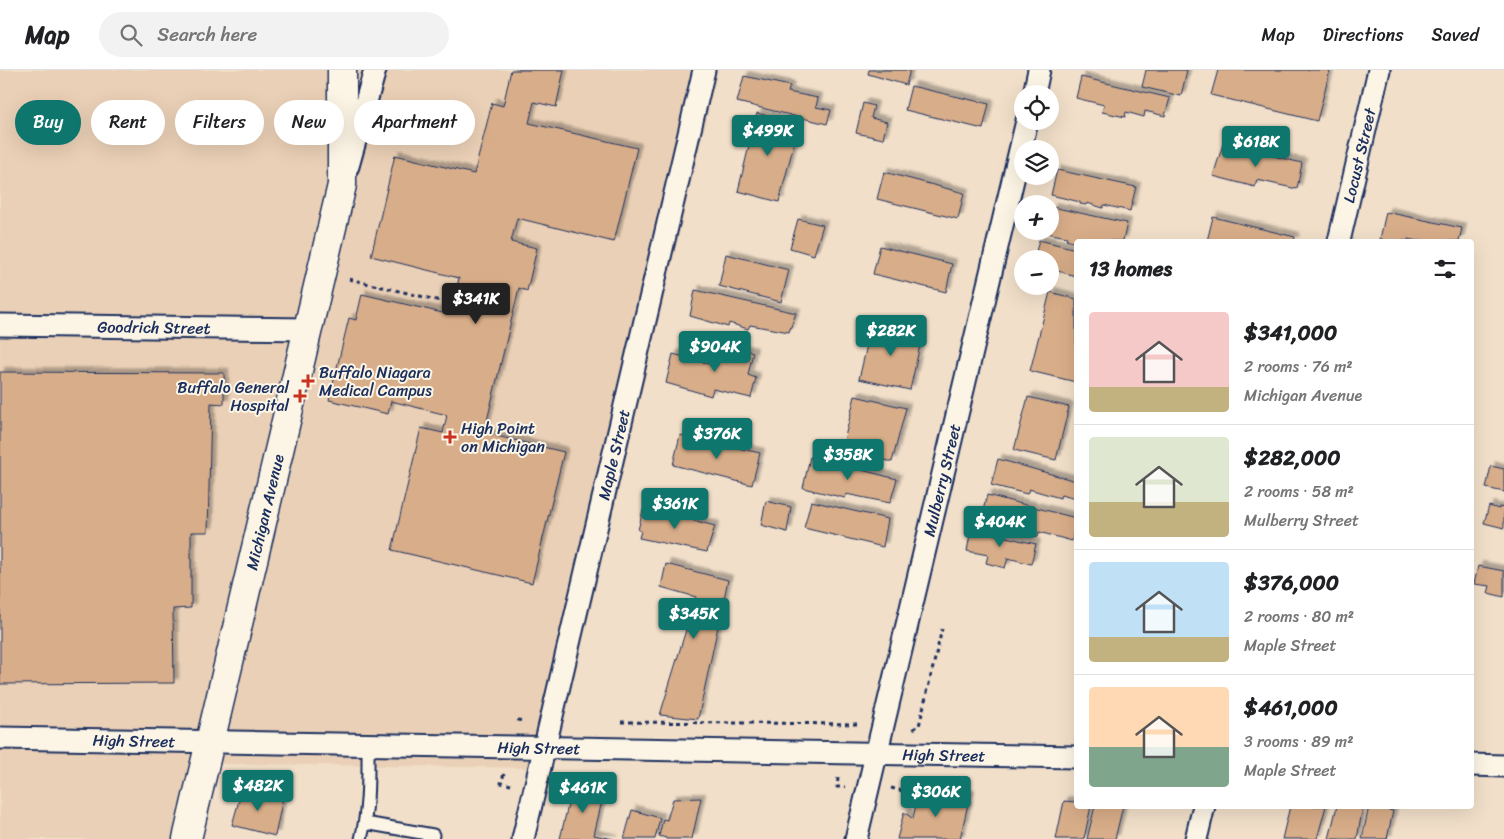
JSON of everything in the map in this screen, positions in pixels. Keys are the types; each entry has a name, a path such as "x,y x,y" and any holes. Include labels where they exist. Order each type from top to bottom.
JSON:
{"street":[{"name":"Michigan Avenue","path":"342,70 342,185"},
{"name":"Michigan Avenue","path":"186,839 342,185 375,70"},
{"name":"Maple Street","path":"523,839 704,70"},
{"path":"1036,85 1039,70"},
{"name":"Locust Street","path":"1339,239 1379,70"},
{"name":"Mulberry Street","path":"856,839 1025,130"},
{"name":"Goodrich Street","path":"0,325 308,329"},
{"name":"High Street","path":"0,738 1074,757"},
{"path":"1474,765 1504,766"},
{"path":"1196,839 1203,809"}],"lane":[{"path":"361,839 367,803 368,744"},
{"path":"365,823 433,835 432,839"}],"path":[{"path":"349,279 449,303"},
{"path":"919,726 942,629"},
{"path":"621,722 853,723"},
{"path":"569,784 572,772"},
{"path":"504,774 501,783 511,785"},
{"path":"890,788 903,791 904,776"},
{"path":"837,787 838,778"}],"shaded area":[{"name":"Buffalo Niagara Medical Campus","path":"0,70 718,70 553,768 221,764 203,839 0,839"}],"building":[{"path":"511,70 564,70 556,107 534,102 529,123 637,148 614,242 517,218 511,242 537,248 527,291 519,288 484,433 564,452 532,583 392,550 421,428 443,433 447,415 391,401 388,414 329,400 349,318 356,320 362,294 451,315 459,278 371,256 395,155 474,174 492,103 503,106"},
{"path":"869,70 910,70 906,85 868,74"},
{"path":"1146,70 1187,70 1181,96 1142,87"},
{"path":"1218,70 1330,70 1317,121 1211,95"},
{"path":"744,76 790,86 788,92 818,98 816,107 831,110 827,124 737,102"},
{"path":"1081,77 1170,98 1165,116 1145,111 1144,117 1126,112 1125,117 1102,112 1104,105 1076,98"},
{"path":"911,86 989,104 983,129 905,110"},
{"path":"863,103 874,106 871,118 887,122 883,139 856,133"},
{"path":"757,113 799,124 779,202 738,191"},
{"path":"1223,144 1302,163 1297,189 1257,180 1255,187 1213,176"},
{"path":"1059,170 1136,187 1130,211 1104,205 1103,208 1087,203 1086,205 1080,204 1080,202 1059,197 1059,195 1051,195 1053,185 1059,185"},
{"path":"884,172 964,193 958,219 877,199"},
{"path":"1059,208 1127,223 1123,239 1074,239 1074,242 1066,240 1067,237 1059,235"},
{"path":"1386,212 1462,228 1459,239 1380,239"},
{"path":"1213,217 1295,237 1294,239 1208,239"},
{"path":"798,219 823,225 814,255 790,248"},
{"path":"1039,240 1074,249 1074,275 1059,271 1059,250 1036,250"},
{"path":"880,246 952,264 946,292 873,274"},
{"path":"726,254 789,270 781,302 719,286"},
{"path":"695,290 796,313 789,332 750,325 748,329 729,323 728,327 690,316"},
{"path":"1059,294 1074,298 1074,382 1030,371 1049,295"},
{"path":"872,324 922,336 910,390 859,379"},
{"path":"721,345 753,352 748,375 756,378 751,398 713,389 711,396 666,383 673,354 717,366"},
{"path":"0,372 224,373 224,404 211,403 208,532 191,532 191,608 173,609 174,683 0,684"},
{"path":"855,396 906,408 892,462 842,449"},
{"path":"1028,397 1069,407 1056,460 1014,450"},
{"path":"680,435 760,453 752,485 673,465"},
{"path":"810,457 897,479 890,503 846,494 845,498 803,488"},
{"path":"998,459 1074,480 1074,498 1061,495 1060,498 1029,489 1027,494 991,485"},
{"path":"1491,466 1504,469 1504,492 1486,488"},
{"path":"987,495 1074,517 1074,530 1072,541 1039,532 1038,537 980,522"},
{"path":"766,501 791,507 787,532 761,525"},
{"path":"811,501 888,519 883,547 804,528"},
{"path":"1489,506 1499,509 1499,507 1504,508 1504,528 1484,523"},
{"path":"647,508 715,526 707,552 639,538 641,531 638,530 643,510 646,511"},
{"path":"971,529 1036,544 1031,564 1008,558 1005,568 986,563 988,555 967,551"},
{"path":"666,564 728,580 698,719 660,715 696,597 661,587"},
{"path":"1478,566 1504,571 1504,597 1488,593 1490,586 1474,584"},
{"path":"572,788 605,788 594,835 613,839 560,839"},
{"path":"242,790 283,797 275,836 232,825"},
{"path":"918,794 970,795 960,839 897,839 904,812 913,819"},
{"path":"701,798 692,839 666,839 659,836 663,819 667,820 673,799"},
{"path":"1064,801 1074,802 1074,809 1090,809 1084,839 1056,839"},
{"path":"1094,809 1122,809 1115,839 1087,839"},
{"path":"1289,809 1325,809 1317,839 1282,839"},
{"path":"1336,809 1362,809 1357,839 1329,839"},
{"path":"1368,809 1393,811 1387,839 1362,839"},
{"path":"632,810 660,818 655,839 624,839"}],"place":[{"name":"Buffalo Niagara Medical Campus","path":"308,381"},
{"name":"Buffalo General Hospital","path":"300,396"},
{"name":"High Point on Michigan","path":"450,437"}]}
